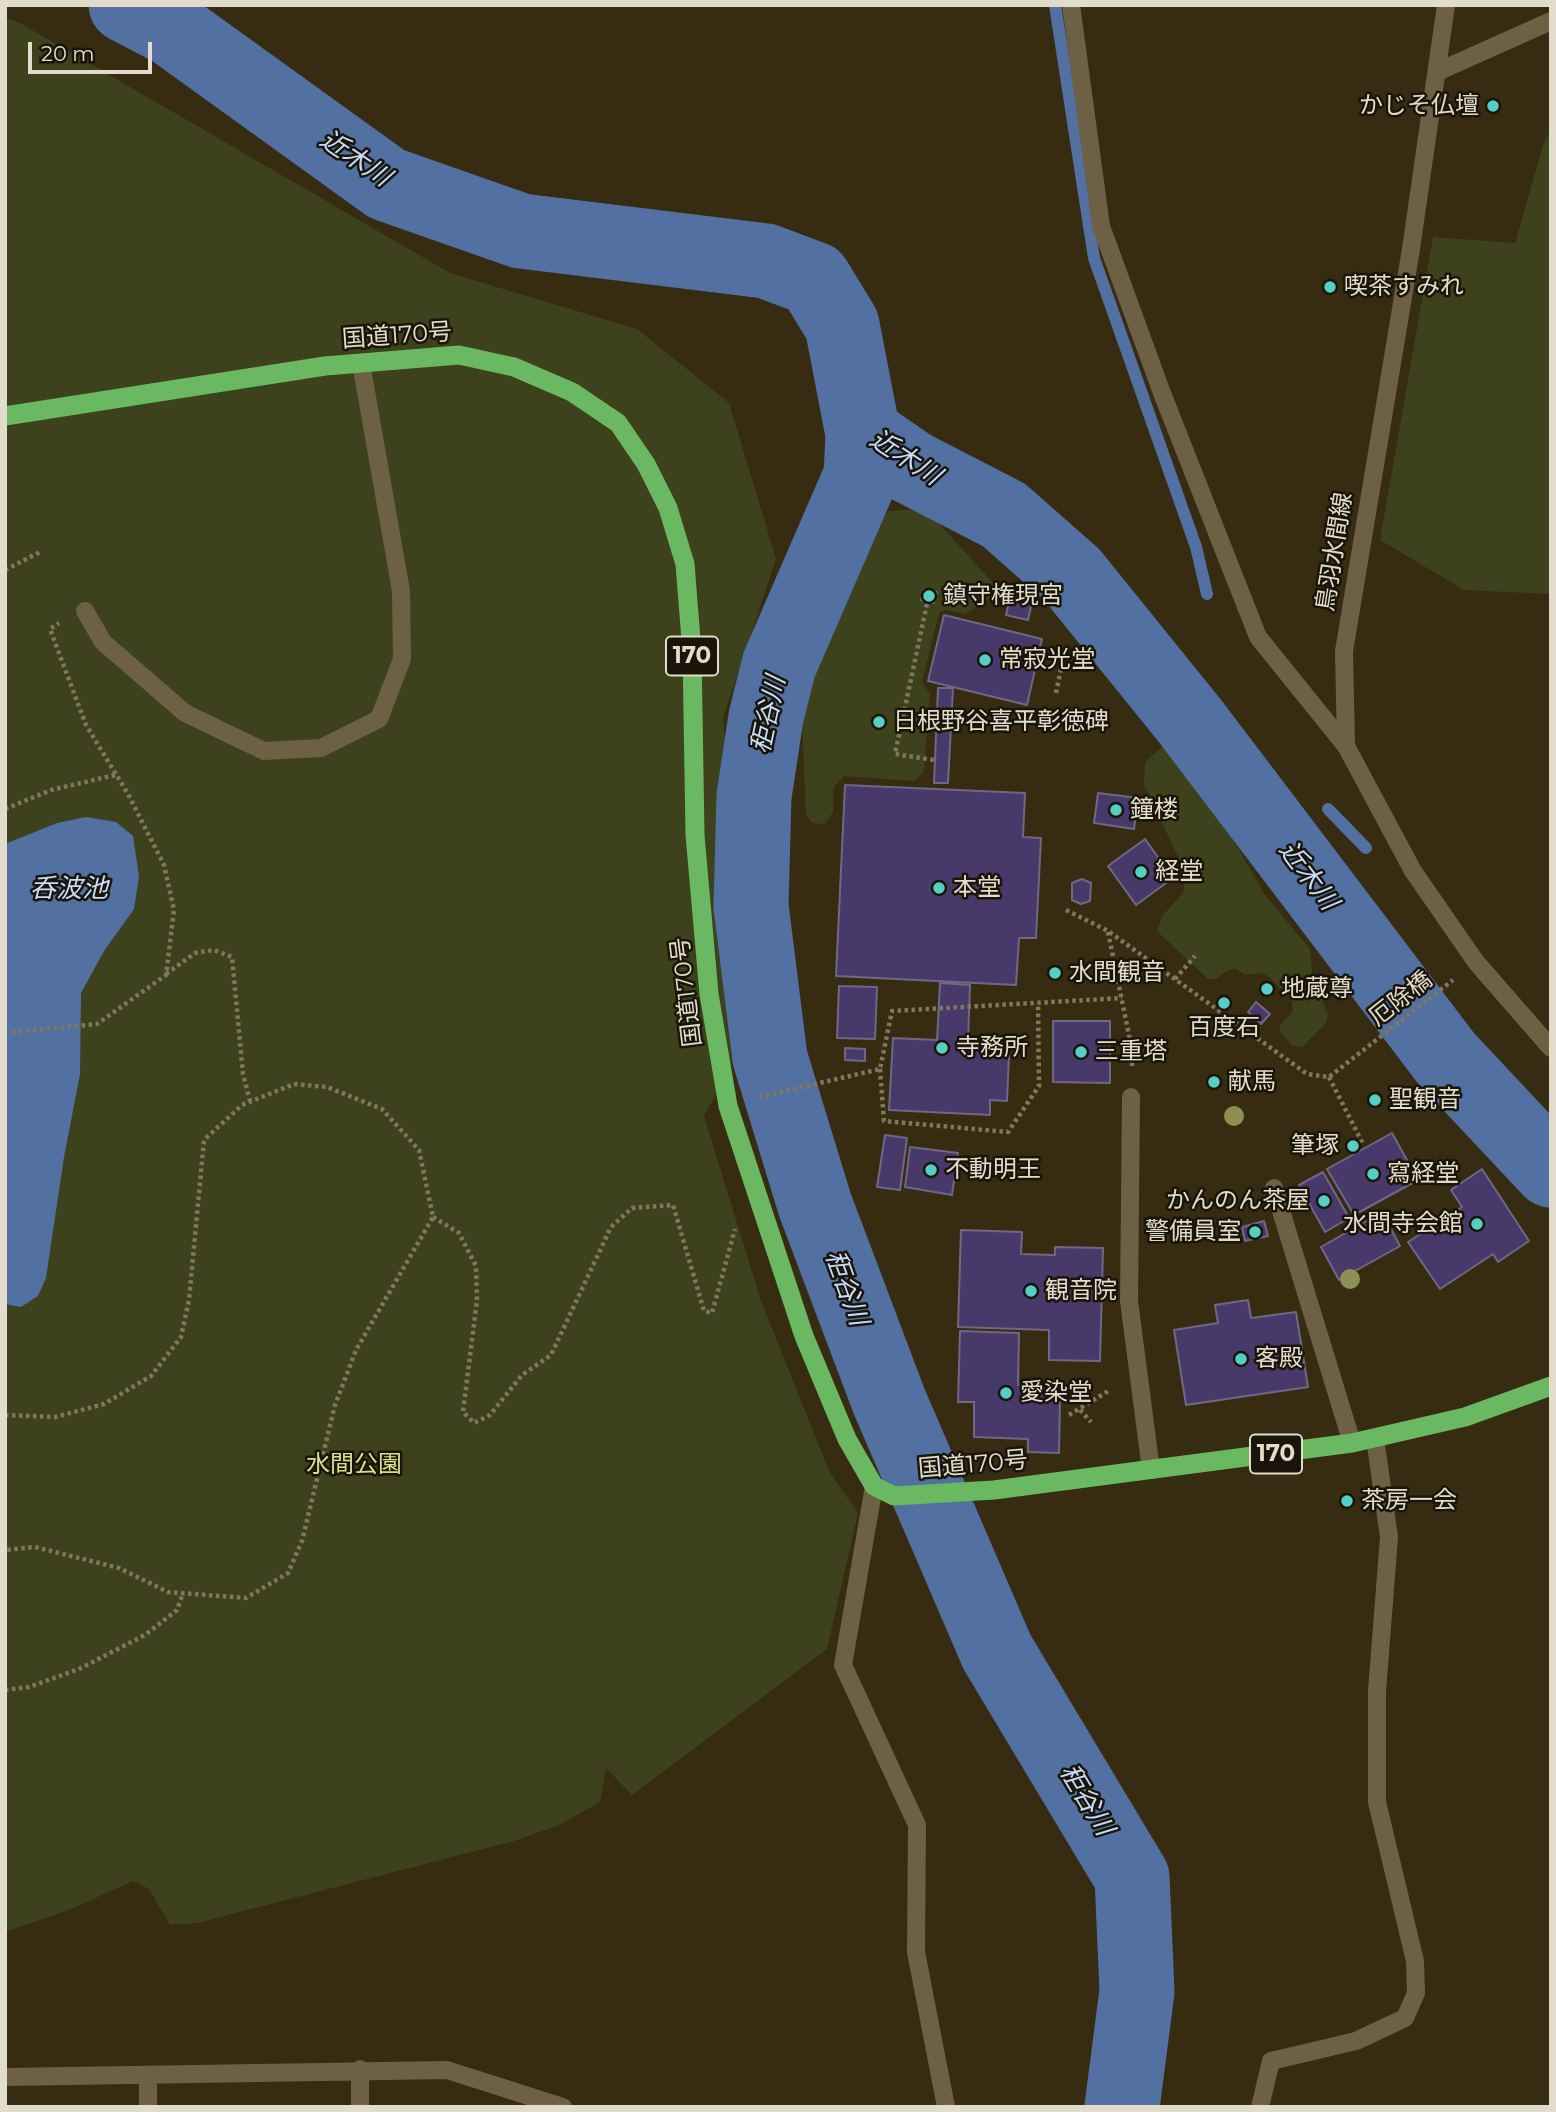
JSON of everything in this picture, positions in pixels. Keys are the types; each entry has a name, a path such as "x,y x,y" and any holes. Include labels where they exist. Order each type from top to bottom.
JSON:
{"highway":[{"name":"国道170号","path":"5,416 213,382 361,363 459,355 514,367 572,392 618,423 646,464 668,508 685,564 692,652 695,835 709,994 727,1106 804,1336 847,1438 874,1486 894,1496 995,1490 1352,1443 1465,1417 1551,1386"}],"street":[{"path":"1071,5 1101,226 1161,393 1258,638 1346,746"},
{"name":"鳥羽水間線","path":"1446,5 1343,651 1346,746 1413,871 1476,962 1551,1048"},
{"path":"1437,72 1551,22"},
{"path":"85,611 103,642 186,713 264,751 321,748 379,719 402,659 401,591 361,363"},
{"path":"1131,1097 1129,1301 1151,1471"},
{"path":"1274,1188 1352,1443"},
{"path":"1260,2107 1271,2061 1356,2041 1405,2018 1416,1993 1415,1961 1377,1802 1377,1691 1390,1537 1375,1438"},
{"path":"874,1486 843,1665 917,1825 916,1952 946,2107"},
{"path":"360,2069 360,2107"},
{"path":"5,2077 148,2076 360,2069 447,2070 563,2107"},
{"path":"148,2076 148,2107"}],"path":[{"path":"5,570 40,552"},
{"path":"927,604 895,754 934,760"},
{"path":"50,629 86,725 164,865 174,910 166,975"},
{"path":"1056,693 1064,654"},
{"path":"5,809 51,790 116,775"},
{"path":"1066,910 1108,931 1307,1074 1329,1077 1363,1144"},
{"path":"1108,931 1132,1050 1131,1097"},
{"path":"5,1032 97,1024 195,953 214,950 232,957 243,1074 250,1101"},
{"path":"1175,979 1195,956"},
{"name":"厄除橋","path":"1329,1077 1458,977"},
{"path":"1038,1003 1039,1086 1008,1132 884,1121 880,1069 892,1011 1122,998"},
{"path":"757,1097 880,1069"},
{"path":"5,1550 35,1547 119,1568 169,1592 246,1598 288,1573 302,1541 335,1405 356,1350 433,1217 419,1150 382,1108 327,1087 294,1084 250,1101 204,1140 189,1300 181,1336 151,1376 104,1404 55,1417 8,1416"},
{"path":"433,1217 459,1233 476,1266 478,1300 463,1412 474,1423 490,1415 522,1376 551,1355 611,1227 632,1208 673,1206 704,1311 712,1313 741,1210 758,1201"},
{"path":"1069,1415 1100,1399 1139,1367"},
{"path":"1080,1410 1091,1422"},
{"path":"5,1690 29,1687 79,1669 145,1636 177,1610 183,1593"}],"green space":[{"name":"水間公園","path":"5,18 20,23 450,273 637,329 729,403 776,559 723,718 750,1032 704,1116 761,1301 829,1471 858,1513 827,1649 632,1795 606,1768 600,1802 559,1825 514,1841 197,1923 170,1925 149,1889 133,1881 71,1909 5,1932"},
{"path":"1551,132 1551,594 1464,590 1380,540 1433,237 1515,243 1544,142"},
{"path":"922,509 931,515 995,585 994,596 965,614 945,610 939,613 922,682 930,694 924,772 914,781 844,776 833,788 833,812 825,824 812,823 806,815 800,674 805,652 880,520 889,511"},
{"path":"1162,747 1190,765 1265,895 1310,949 1313,980 1328,1013 1326,1023 1302,1047 1291,1045 1279,1030 1293,1011 1292,1000 1268,976 1261,973 1245,975 1236,969 1228,970 1216,979 1208,979 1157,931 1163,915 1184,892 1182,865 1144,785 1145,762"}],"water":[{"name":"呑波池","path":"86,817 116,822 133,836 139,877 134,909 104,951 81,993 80,1074 64,1157 46,1278 38,1296 21,1307 5,1304 5,844 57,823"}],"building":[{"name":"鎮守権現宮","path":"924,590 937,592 934,603 921,600"},
{"path":"1010,597 1032,602 1028,620 1006,615"},
{"name":"常寂光堂","path":"944,615 1042,639 1027,705 928,681"},
{"path":"938,688 953,688 948,783 934,783"},
{"name":"本堂","path":"845,785 1025,793 1023,837 1041,838 1036,938 1019,938 1016,985 836,976"},
{"name":"鐘楼","path":"1098,793 1138,798 1134,829 1094,823"},
{"name":"経堂","path":"1145,839 1173,878 1136,905 1108,866"},
{"path":"1082,879 1091,883 1090,901 1081,904 1072,900 1072,883"},
{"name":"寺務所","path":"940,983 970,985 968,1041 993,1042 992,1054 1009,1055 1007,1101 990,1100 990,1115 889,1110 893,1038 937,1040"},
{"path":"839,986 877,987 875,1039 837,1038"},
{"path":"1256,1002 1270,1014 1261,1024 1248,1012"},
{"name":"三重塔","path":"1053,1021 1110,1021 1110,1083 1053,1082"},
{"path":"845,1048 865,1049 865,1061 845,1060"},
{"name":"寫経堂","path":"1392,1133 1418,1180 1354,1215 1327,1169"},
{"path":"885,1135 907,1138 900,1190 877,1187"},
{"name":"不動明王","path":"910,1147 958,1153 952,1195 905,1187"},
{"name":"水間寺会館","path":"1482,1169 1529,1241 1498,1262 1493,1254 1440,1289 1408,1242 1462,1207 1451,1190"},
{"name":"かんのん茶屋","path":"1323,1172 1349,1218 1325,1232 1299,1185"},
{"path":"1382,1212 1400,1246 1339,1280 1321,1247"},
{"name":"警備員室","path":"1264,1221 1268,1236 1245,1241 1242,1227"},
{"name":"観音院","path":"961,1230 1022,1232 1021,1254 1055,1255 1055,1247 1103,1248 1100,1361 1049,1360 1049,1330 958,1327"},
{"name":"客殿","path":"1248,1300 1251,1318 1296,1312 1308,1387 1186,1405 1174,1330 1218,1323 1215,1305"},
{"name":"愛染堂","path":"960,1331 1019,1333 1018,1385 1053,1386 1053,1400 1060,1400 1059,1453 1028,1452 1028,1439 974,1437 974,1402 958,1402"}],"waterway":[{"name":"秬谷川","path":"126,5 172,29 387,184 521,231 766,261 814,279 842,325 863,434 861,476 779,665 766,717 754,796 751,906 770,1058 815,1205 889,1401 997,1652 1132,1877 1137,1991 1122,2107"},
{"path":"1055,5 1094,258 1196,547 1207,594"},
{"name":"近木川","path":"863,434 911,467 1004,515 1072,575 1190,721 1445,1057 1551,1170"},
{"path":"1328,809 1366,848"}],"place":[{"name":"かじそ仏壇","path":"1493,106"},
{"name":"喫茶すみれ","path":"1330,287"},
{"name":"鎮守権現宮","path":"929,596"},
{"name":"常寂光堂","path":"985,660"},
{"name":"日根野谷喜平彰徳碑","path":"879,722"},
{"name":"鐘楼","path":"1116,810"},
{"name":"経堂","path":"1141,872"},
{"name":"本堂","path":"939,888"},
{"name":"水間観音","path":"1055,973"},
{"name":"地蔵尊","path":"1267,989"},
{"name":"百度石","path":"1224,1003"},
{"name":"寺務所","path":"942,1048"},
{"name":"三重塔","path":"1081,1052"},
{"name":"献馬","path":"1214,1082"},
{"name":"聖観音","path":"1375,1100"},
{"name":"筆塚","path":"1353,1146"},
{"name":"不動明王","path":"931,1170"},
{"name":"寫経堂","path":"1373,1174"},
{"name":"かんのん茶屋","path":"1324,1201"},
{"name":"水間寺会館","path":"1477,1224"},
{"name":"警備員室","path":"1255,1232"},
{"name":"観音院","path":"1031,1291"},
{"name":"客殿","path":"1241,1359"},
{"name":"愛染堂","path":"1006,1393"},
{"name":"茶房一会","path":"1347,1501"}]}
